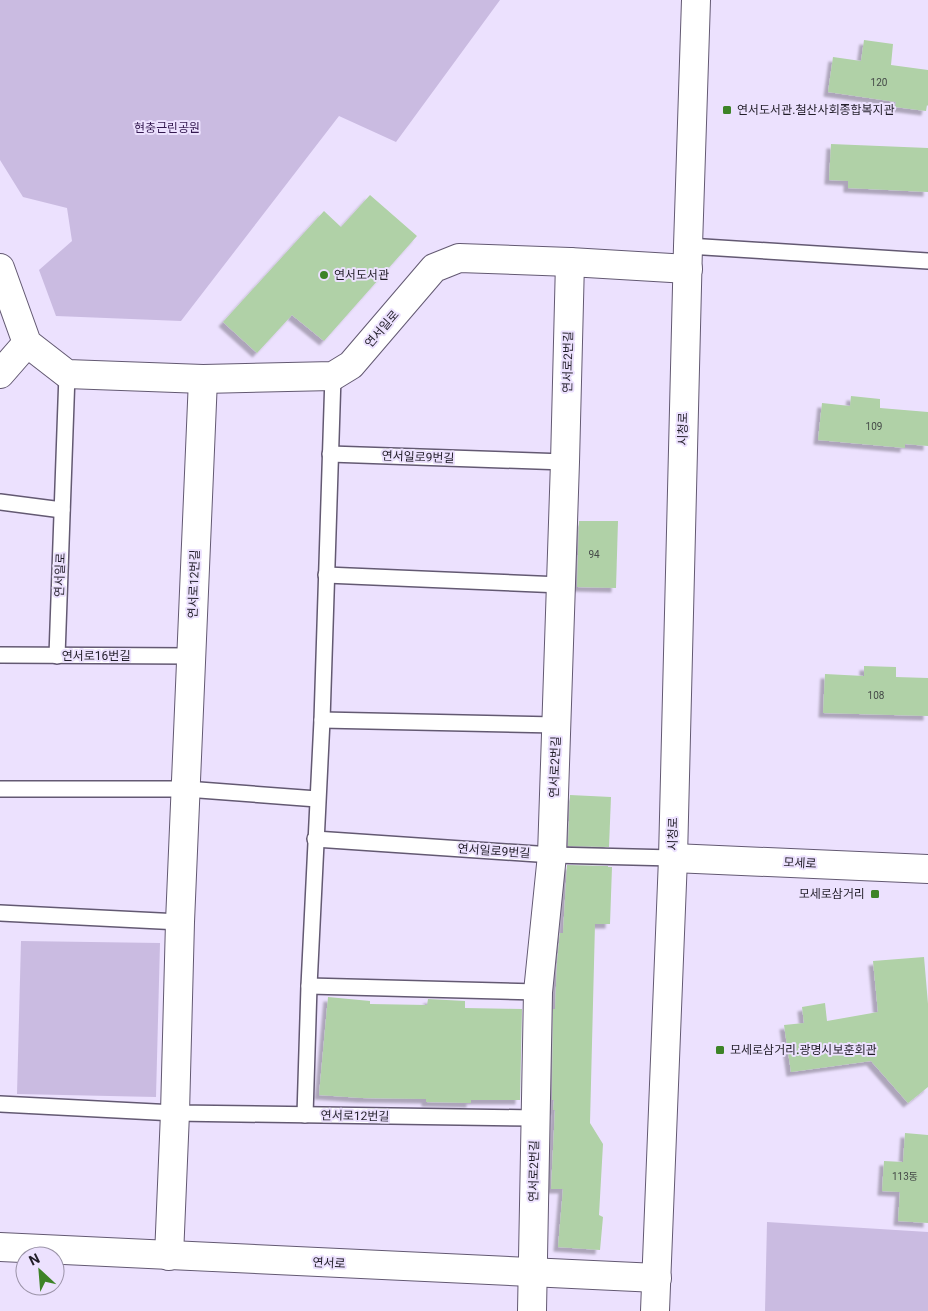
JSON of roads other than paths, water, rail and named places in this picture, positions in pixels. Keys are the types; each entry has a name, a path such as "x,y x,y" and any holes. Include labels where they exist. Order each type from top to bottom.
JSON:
{"street":[{"name":"시청로","path":"655,1311 672,858 696,0"},
{"name":"연서일로","path":"333,376 351,365 434,268 460,258 570,262 688,257"},
{"name":"연서로2번길","path":"532,1311 538,992 552,855 570,262"},
{"path":"0,268 27,344 67,374 203,379 333,376"},
{"path":"0,374 27,344"},
{"name":"연서로12번길","path":"169,1256 176,1113 180,922 203,379"},
{"name":"모세로","path":"672,858 928,869"},
{"name":"연서로","path":"0,1247 657,1278"}],"lane":[{"path":"688,257 928,260"},
{"name":"연서일로","path":"57,656 67,374"},
{"path":"305,1115 315,838 322,720 333,376"},
{"name":"연서일로9번길","path":"330,454 565,462"},
{"path":"0,502 62,510"},
{"path":"326,575 561,585"},
{"name":"연서로16번길","path":"0,655 192,656"},
{"path":"322,720 556,725"},
{"path":"0,789 186,790 317,798"},
{"name":"연서일로9번길","path":"315,838 552,855 672,858"},
{"path":"0,914 180,922"},
{"path":"309,986 538,992"},
{"name":"연서로12번길","path":"0,1104 176,1113 535,1118"}],"place":[{"name":"연서도서관.철산사회종합복지관","path":"727,110"},
{"name":"연서도서관","path":"324,275"},
{"name":"모세로삼거리","path":"875,894"},
{"name":"모세로삼거리.광명시보훈회관","path":"720,1050"}],"park label":[{"name":"현충근린공원","path":"167,128"}]}
